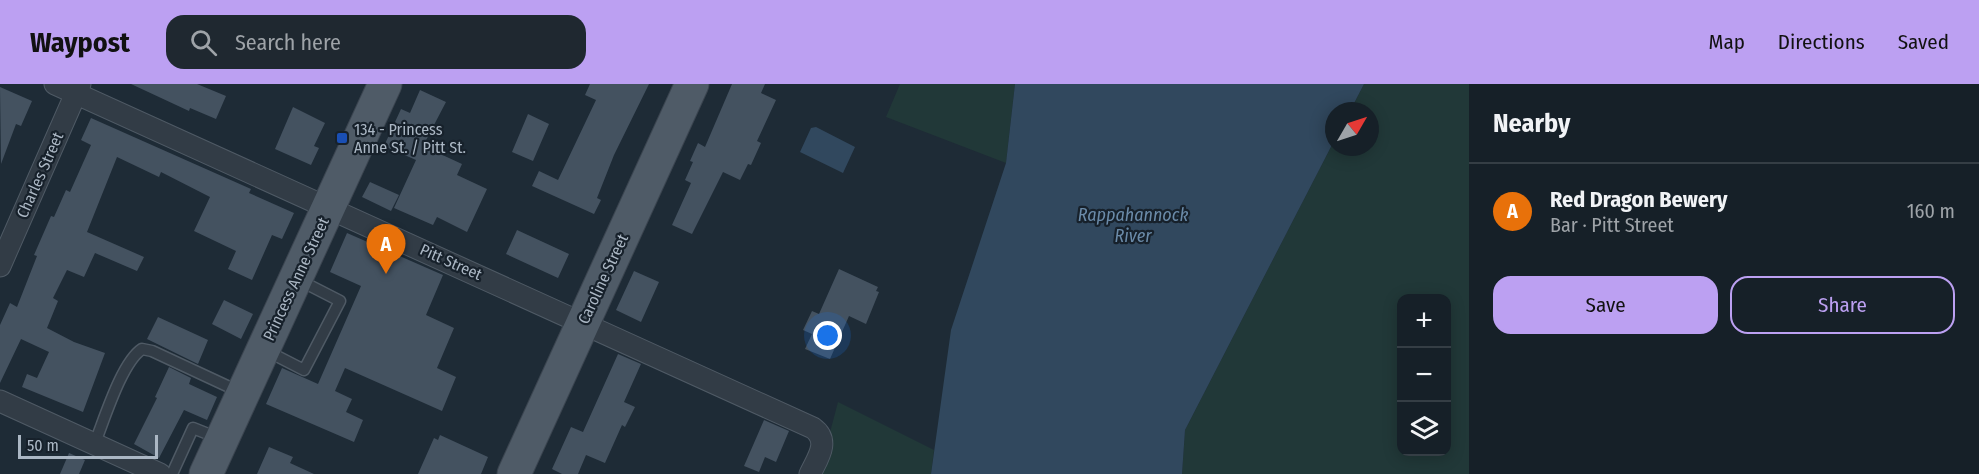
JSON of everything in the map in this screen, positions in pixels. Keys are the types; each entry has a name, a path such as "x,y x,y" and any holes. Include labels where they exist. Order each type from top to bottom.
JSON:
{"main road":[{"name":"Princess Anne Street","path":"206,474 385,84"},
{"name":"Caroline Street","path":"514,474 692,84"}],"street":[{"name":"Pitt Street","path":"55,84 78,89 329,207 813,428 819,432 823,444 810,474"},
{"name":"Charles Street","path":"0,266 78,89"},
{"path":"0,401 160,474"}],"lane":[{"path":"264,349 304,370 340,301 296,279"},
{"path":"94,445 123,376 132,359 142,349 152,351 243,393"},
{"path":"172,474 193,428 222,440"}],"green space":[{"path":"900,84 1015,84 1006,163 886,117"},
{"path":"1364,84 1469,84 1469,474 1182,474 1185,430 1326,156 1379,156 1379,102 1355,102"},
{"path":"838,402 934,450 931,474 819,474"}],"water":[{"name":"Rappahannock River","path":"1015,84 1364,84 1355,102 1325,102 1326,156 1185,430 1182,474 931,474 951,330 1006,163"},
{"path":"816,127 855,147 843,173 800,152 811,128"}],"building":[{"path":"131,84 197,84 226,96 216,119 190,108 189,111"},
{"path":"590,84 649,84 614,155 597,198 601,200 594,214 532,186 539,171 558,180 596,100 585,95"},
{"path":"732,84 765,84 761,93 776,100 757,141 761,143 751,165 748,164 740,180 723,172 692,234 672,225 691,183 685,180 693,162 690,161 698,143 705,147"},
{"path":"0,87 32,101 21,126 16,124 1,164"},
{"path":"420,90 446,102 423,146 462,164 457,175 487,189 467,232 437,217 433,225 394,208 416,160 384,146 401,109 410,113"},
{"path":"293,107 325,123 314,146 319,148 311,165 275,149"},
{"path":"528,114 549,124 533,161 512,152"},
{"path":"91,118 251,189 249,193 294,213 282,239 272,235 252,280 228,269 236,251 194,231 210,197 161,172 159,177 117,157 87,232 144,257 137,271 95,253 84,277 67,270 53,298 58,301 47,328 74,342 105,353 83,412 22,387 27,374 37,378 49,352 21,339 0,383 0,325 10,303 17,307 37,256 34,255 51,216 54,217 66,190 70,192 91,145 81,140"},
{"path":"370,182 399,195 391,211 362,197"},
{"path":"517,230 569,254 558,278 506,254"},
{"path":"347,233 443,275 426,315 454,328 437,368 456,377 442,411 345,368 335,391 352,399 346,412 363,420 354,442 266,404 282,368 318,384 361,286 330,272"},
{"path":"839,269 878,287 876,291 879,292 866,324 849,316 830,359 805,349 812,334 803,330 812,311 819,314"},
{"path":"634,271 659,282 641,322 616,310"},
{"path":"224,300 253,314 241,339 212,324"},
{"path":"158,317 208,340 198,364 147,339"},
{"path":"618,354 641,364 624,402 635,407 625,427 622,425 605,463 586,455 578,474 562,474 552,469 571,427 583,432"},
{"path":"169,367 191,378 189,384 217,397 207,420 184,410 159,458 134,444 157,398 155,397"},
{"path":"764,420 789,431 776,462 765,457 759,472 744,466"},
{"path":"440,435 488,457 481,474 418,474 434,438 438,440"},
{"path":"269,447 293,457 290,463 314,474 257,474"},
{"path":"69,453 85,460 79,474 60,474"}],"place":[{"name":"134 - Princess Anne St. / Pitt St.","path":"342,138"},
{"name":"Red Dragon Bewery","path":"386,274"}]}
